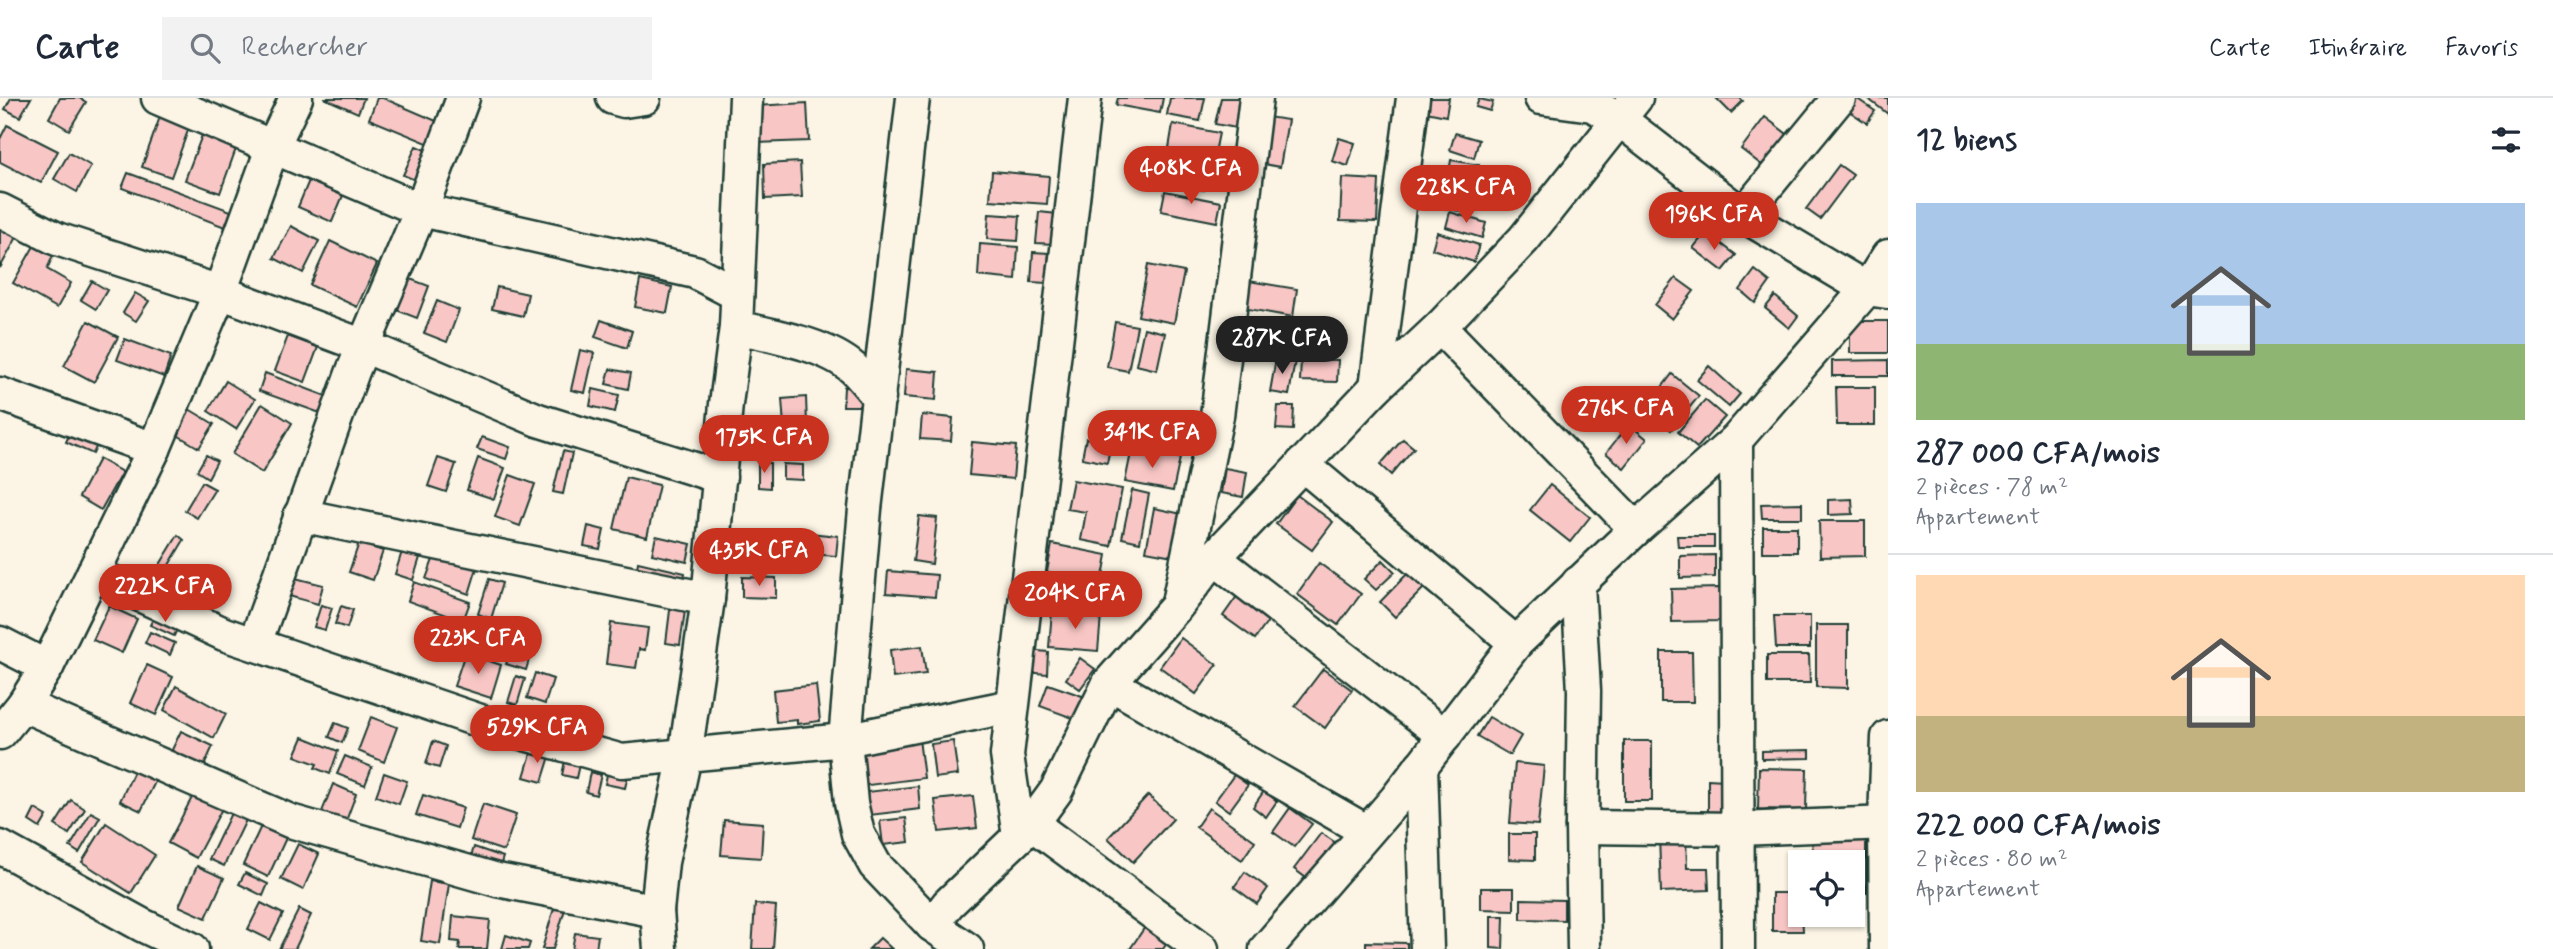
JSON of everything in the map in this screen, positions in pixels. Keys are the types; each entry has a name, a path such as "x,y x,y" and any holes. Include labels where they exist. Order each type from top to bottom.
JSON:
{"street":[{"path":"158,98 421,210 695,272 737,294"},
{"path":"0,733 23,705 47,667 154,449 220,292 273,146 296,98"},
{"path":"255,643 364,346 421,210 463,98"},
{"path":"613,98 624,101 644,98"},
{"path":"660,949 657,911 662,862 685,756 708,599 736,327 746,98"},
{"path":"913,98 865,509 845,740 851,803 858,834 875,865 932,925 967,949"},
{"path":"1085,98 1007,755 1025,830 1202,949"},
{"path":"1177,606 1217,416 1256,98"},
{"path":"1376,387 1413,98"},
{"path":"1541,98 1610,105 1743,215 1877,290"},
{"path":"1743,215 1839,98"},
{"path":"932,925 948,904 1025,830 1056,791 1110,683 1177,606 1214,558 1376,387 1440,327 1524,239 1610,105"},
{"path":"0,210 57,239 220,292 364,346 538,421 720,477"},
{"path":"1276,943 1445,736 1516,643 1636,529 1736,440 1877,290 1888,256"},
{"path":"736,327 797,340 826,353 852,367 879,398"},
{"path":"1440,327 1636,529"},
{"path":"0,394 154,449"},
{"path":"1736,440 1738,949"},
{"path":"1302,464 1516,643"},
{"path":"300,515 708,599"},
{"path":"1214,558 1445,736"},
{"path":"93,573 224,634 489,724 622,761 845,740 1012,706"},
{"path":"1578,583 1584,691 1581,827 1584,949"},
{"path":"0,643 47,667"},
{"path":"1110,683 1366,831"},
{"path":"23,705 290,821 497,880 657,911"},
{"path":"1886,949 1888,737"},
{"path":"1421,766 1427,949"},
{"path":"1581,827 1739,829 1887,823"},
{"path":"0,846 142,925 192,949"}],"building":[{"path":"11,98 31,98 20,117 5,109"},
{"path":"60,98 79,98 86,102 69,130 49,118"},
{"path":"324,98 364,98 358,113"},
{"path":"377,98 383,98 441,123 432,145 369,119"},
{"path":"1118,98 1163,98 1160,113 1116,105"},
{"path":"1170,98 1205,98 1200,121 1167,115"},
{"path":"1221,98 1241,98 1236,128 1215,124"},
{"path":"1424,98 1449,98 1446,116 1421,111"},
{"path":"1716,98 1740,98 1743,101 1731,113"},
{"path":"1849,98 1856,98 1875,111 1867,123 1843,107"},
{"path":"1867,98 1888,98 1888,114"},
{"path":"1479,99 1493,102 1490,111 1476,107"},
{"path":"807,103 809,141 756,143 754,106"},
{"path":"161,114 190,125 171,177 142,167"},
{"path":"1260,116 1288,120 1280,167 1252,162"},
{"path":"1765,117 1787,134 1763,166 1741,149"},
{"path":"1173,124 1219,133 1213,163 1168,154"},
{"path":"7,125 58,151 41,183 0,162 0,139"},
{"path":"204,130 238,143 220,193 185,180"},
{"path":"1455,133 1479,140 1474,158 1450,150"},
{"path":"1339,138 1355,143 1348,166 1332,161"},
{"path":"416,146 432,153 420,182 403,175"},
{"path":"69,153 91,166 77,192 54,179"},
{"path":"1451,160 1479,165 1471,213 1443,208"},
{"path":"800,162 802,197 765,199 764,164"},
{"path":"1839,165 1853,175 1820,219 1806,209"},
{"path":"1177,166 1207,173 1204,190 1173,184"},
{"path":"992,171 1049,176 1047,204 990,200"},
{"path":"128,173 231,211 225,227 122,188"},
{"path":"310,178 344,193 332,222 298,207"},
{"path":"1342,178 1379,180 1377,222 1340,221"},
{"path":"1165,191 1221,202 1217,222 1161,211"},
{"path":"1039,212 1057,214 1054,244 1036,243"},
{"path":"1450,212 1486,223 1482,238 1446,227"},
{"path":"989,214 1020,216 1018,241 987,239"},
{"path":"291,226 319,241 303,273 274,258"},
{"path":"1,228 17,237 0,268 0,230"},
{"path":"1437,232 1479,245 1474,262 1432,249"},
{"path":"1706,232 1736,255 1723,271 1693,248"},
{"path":"330,241 377,264 357,307 310,285"},
{"path":"980,244 1018,247 1016,280 978,276"},
{"path":"34,246 53,256 47,269 71,283 57,308 13,283"},
{"path":"1033,252 1049,253 1046,283 1031,282"},
{"path":"1148,265 1184,272 1174,323 1138,316"},
{"path":"1755,270 1770,282 1755,303 1740,290"},
{"path":"402,276 429,286 417,318 391,308"},
{"path":"1676,278 1694,291 1672,319 1655,305"},
{"path":"1237,279 1297,289 1293,317 1232,306"},
{"path":"640,280 672,287 667,313 635,307"},
{"path":"92,281 107,290 96,309 81,300"},
{"path":"497,287 528,294 523,316 492,309"},
{"path":"135,293 149,301 136,321 123,313"},
{"path":"1775,296 1798,316 1789,328 1765,308"},
{"path":"437,301 459,310 447,342 424,333"},
{"path":"601,320 632,331 627,348 595,337"},
{"path":"88,321 118,337 94,382 64,366"},
{"path":"1850,321 1888,321 1888,353 1850,353"},
{"path":"1115,322 1137,326 1128,371 1107,367"},
{"path":"1144,328 1165,333 1157,370 1136,365"},
{"path":"288,336 318,347 305,382 275,371"},
{"path":"125,339 171,356 164,377 117,360"},
{"path":"580,350 594,353 585,393 571,390"},
{"path":"1276,358 1295,361 1289,395 1270,392"},
{"path":"1301,359 1338,360 1337,382 1300,381"},
{"path":"1888,360 1888,376 1832,376 1832,361"},
{"path":"1709,366 1740,394 1729,407 1697,380"},
{"path":"610,369 631,373 628,389 606,384"},
{"path":"906,369 938,372 936,400 904,397"},
{"path":"265,373 326,396 320,413 259,391"},
{"path":"1672,374 1699,396 1671,430 1645,410"},
{"path":"226,381 255,399 236,429 208,411"},
{"path":"844,387 862,388 861,406 843,406"},
{"path":"1836,387 1875,387 1875,425 1837,425"},
{"path":"593,389 619,395 615,412 590,406"},
{"path":"806,397 807,425 784,426 782,399"},
{"path":"1705,400 1725,417 1697,448 1678,432"},
{"path":"179,403 214,424 199,448 164,427"},
{"path":"262,404 292,423 262,473 232,454"},
{"path":"1278,406 1294,406 1293,430 1276,429"},
{"path":"922,415 953,418 951,441 920,439"},
{"path":"74,424 101,436 93,454 66,442"},
{"path":"1629,424 1647,439 1624,468 1606,453"},
{"path":"784,434 799,435 798,458 784,457"},
{"path":"482,437 510,447 506,459 477,449"},
{"path":"1086,438 1111,443 1107,463 1082,458"},
{"path":"1403,439 1414,448 1391,475 1380,465"},
{"path":"972,442 1016,446 1013,479 969,475"},
{"path":"1132,448 1180,458 1173,491 1125,482"},
{"path":"563,451 572,453 563,494 553,492"},
{"path":"206,455 217,461 208,478 197,471"},
{"path":"438,458 456,464 446,492 428,486"},
{"path":"478,458 505,468 494,499 467,490"},
{"path":"99,459 122,472 101,510 79,497"},
{"path":"758,463 770,463 770,488 758,487"},
{"path":"783,464 803,465 803,480 783,479"},
{"path":"1225,468 1247,472 1243,497 1221,493"},
{"path":"510,475 535,484 520,526 495,517"},
{"path":"626,477 659,485 647,537 614,529"},
{"path":"1073,480 1122,489 1111,546 1081,540 1086,512 1067,509"},
{"path":"202,482 215,489 197,518 185,511"},
{"path":"1550,485 1590,517 1570,542 1530,510"},
{"path":"1132,490 1149,494 1140,542 1122,538"},
{"path":"1297,495 1333,522 1312,550 1276,524"},
{"path":"1852,499 1853,514 1828,515 1828,500"},
{"path":"1802,503 1802,518 1762,518 1761,504"},
{"path":"1154,508 1182,514 1173,556 1146,551"},
{"path":"919,516 937,518 932,564 913,561"},
{"path":"1819,521 1865,521 1865,556 1820,557"},
{"path":"588,526 604,530 600,549 584,546"},
{"path":"1763,527 1797,527 1797,552 1763,552"},
{"path":"734,531 776,534 773,568 731,565"},
{"path":"799,532 838,536 836,556 797,553"},
{"path":"178,535 184,540 157,585 150,581"},
{"path":"656,536 691,544 687,562 652,554"},
{"path":"1677,536 1714,536 1714,547 1678,547"},
{"path":"359,543 383,551 373,580 349,572"},
{"path":"1052,544 1107,555 1102,582 1047,572"},
{"path":"404,545 422,551 413,580 395,574"},
{"path":"435,554 477,568 469,594 426,579"},
{"path":"1715,555 1715,577 1680,578 1680,556"},
{"path":"1383,560 1395,572 1376,590 1364,579"},
{"path":"638,562 685,573 683,585 636,574"},
{"path":"1319,563 1361,594 1338,625 1297,594"},
{"path":"888,571 937,575 935,597 886,593"},
{"path":"1408,573 1424,588 1395,617 1380,602"},
{"path":"283,575 323,585 318,604 278,593"},
{"path":"742,577 776,578 776,598 742,597"},
{"path":"489,579 502,583 491,619 478,614"},
{"path":"414,582 470,602 463,621 408,601"},
{"path":"1720,588 1721,621 1672,622 1671,589"},
{"path":"1240,592 1272,616 1255,639 1223,616"},
{"path":"671,602 686,604 680,645 666,643"},
{"path":"321,605 332,608 325,630 314,627"},
{"path":"109,606 137,619 122,653 93,640"},
{"path":"341,606 353,610 347,628 335,624"},
{"path":"1052,611 1101,616 1098,651 1049,647"},
{"path":"156,612 180,623 174,636 150,625"},
{"path":"1774,616 1810,616 1810,648 1776,648"},
{"path":"611,623 648,628 645,650 639,649 636,668 606,664"},
{"path":"1816,625 1848,625 1848,688 1816,687"},
{"path":"476,631 505,640 501,651 473,642"},
{"path":"150,632 175,643 170,655 145,643"},
{"path":"1181,638 1217,665 1196,694 1160,667"},
{"path":"922,646 926,674 893,678 890,650"},
{"path":"512,647 531,653 526,670 506,664"},
{"path":"1027,650 1048,652 1047,674 1025,672"},
{"path":"1661,652 1692,652 1693,702 1661,702"},
{"path":"465,653 501,665 491,698 454,686"},
{"path":"1767,655 1809,655 1810,683 1767,683"},
{"path":"1080,658 1095,669 1080,689 1066,679"},
{"path":"147,665 173,677 156,715 130,703"},
{"path":"1323,669 1352,690 1325,728 1295,706"},
{"path":"535,673 553,679 545,704 527,698"},
{"path":"516,676 525,679 517,705 508,702"},
{"path":"1048,684 1085,697 1078,720 1040,706"},
{"path":"816,685 820,721 797,724 797,720 776,722 773,690"},
{"path":"176,686 226,714 214,738 164,710"},
{"path":"371,717 397,727 384,762 358,751"},
{"path":"1489,717 1521,736 1510,755 1477,736"},
{"path":"335,723 348,728 342,743 329,737"},
{"path":"181,731 213,746 201,773 168,758"},
{"path":"303,737 338,751 330,774 315,768 317,764 295,756"},
{"path":"919,739 924,778 861,786 856,747"},
{"path":"433,741 446,746 439,768 426,764"},
{"path":"953,741 958,775 935,778 931,744"},
{"path":"1624,741 1652,741 1652,801 1624,801"},
{"path":"533,747 551,753 542,782 524,777"},
{"path":"1810,750 1810,758 1762,759 1762,751"},
{"path":"345,756 372,767 365,785 337,774"},
{"path":"566,756 580,760 576,778 562,775"},
{"path":"1515,763 1544,766 1538,825 1510,823"},
{"path":"1759,768 1807,769 1806,810 1758,809"},
{"path":"135,769 156,780 141,811 120,801"},
{"path":"608,770 628,775 625,788 605,784"},
{"path":"590,772 601,775 596,795 586,792"},
{"path":"384,773 407,781 399,804 376,796"},
{"path":"1234,775 1248,785 1229,811 1215,801"},
{"path":"1708,779 1724,780 1724,813 1708,813"},
{"path":"333,784 356,794 346,821 322,812"},
{"path":"918,786 920,809 870,815 867,792"},
{"path":"197,788 225,803 196,858 168,843"},
{"path":"1264,791 1277,801 1266,817 1253,807"},
{"path":"423,795 463,808 457,828 416,815"},
{"path":"1148,795 1173,819 1133,862 1108,838"},
{"path":"973,796 977,828 939,832 935,800"},
{"path":"71,800 85,809 69,834 55,825"},
{"path":"483,804 516,815 504,851 471,840"},
{"path":"1209,808 1255,841 1242,860 1196,827"},
{"path":"1290,808 1312,824 1294,847 1273,832"},
{"path":"35,809 47,816 40,828 29,821"},
{"path":"232,811 247,818 224,866 209,859"},
{"path":"91,812 100,817 79,853 70,847"},
{"path":"906,818 909,842 883,845 880,821"},
{"path":"724,820 763,823 761,858 721,855"},
{"path":"106,823 155,855 131,893 82,862"},
{"path":"261,826 286,838 268,877 243,865"},
{"path":"1812,831 1866,831 1866,893 1865,850 1813,850"},
{"path":"1321,833 1336,843 1309,880 1294,869"},
{"path":"1509,834 1535,834 1535,860 1509,859"},
{"path":"1686,835 1687,868 1708,868 1709,890 1661,892 1659,836"},
{"path":"298,844 319,854 303,890 281,879"},
{"path":"474,847 503,857 498,873 469,863"},
{"path":"197,866 224,878 206,918 179,906"},
{"path":"1245,872 1268,888 1257,904 1234,887"},
{"path":"245,873 268,884 263,896 239,884"},
{"path":"430,881 449,884 440,944 421,941"},
{"path":"1481,888 1514,888 1514,910 1481,909"},
{"path":"1772,893 1788,893 1788,927 1803,927 1803,931 1772,931"},
{"path":"1521,899 1564,900 1564,920 1521,919"},
{"path":"261,903 283,914 270,940 248,929"},
{"path":"755,904 776,906 773,949 752,949"},
{"path":"555,905 565,909 553,949 542,949"},
{"path":"299,909 311,915 295,949 279,949"},
{"path":"453,916 490,920 487,949 459,949 460,942 451,941"},
{"path":"1491,916 1504,916 1503,949 1491,948"},
{"path":"1145,927 1167,943 1163,949 1130,949"},
{"path":"575,933 598,936 596,949 572,949"},
{"path":"506,935 530,943 528,949 502,949"},
{"path":"880,938 892,949 869,949"},
{"path":"1366,942 1407,943 1407,949 1366,949"}]}
